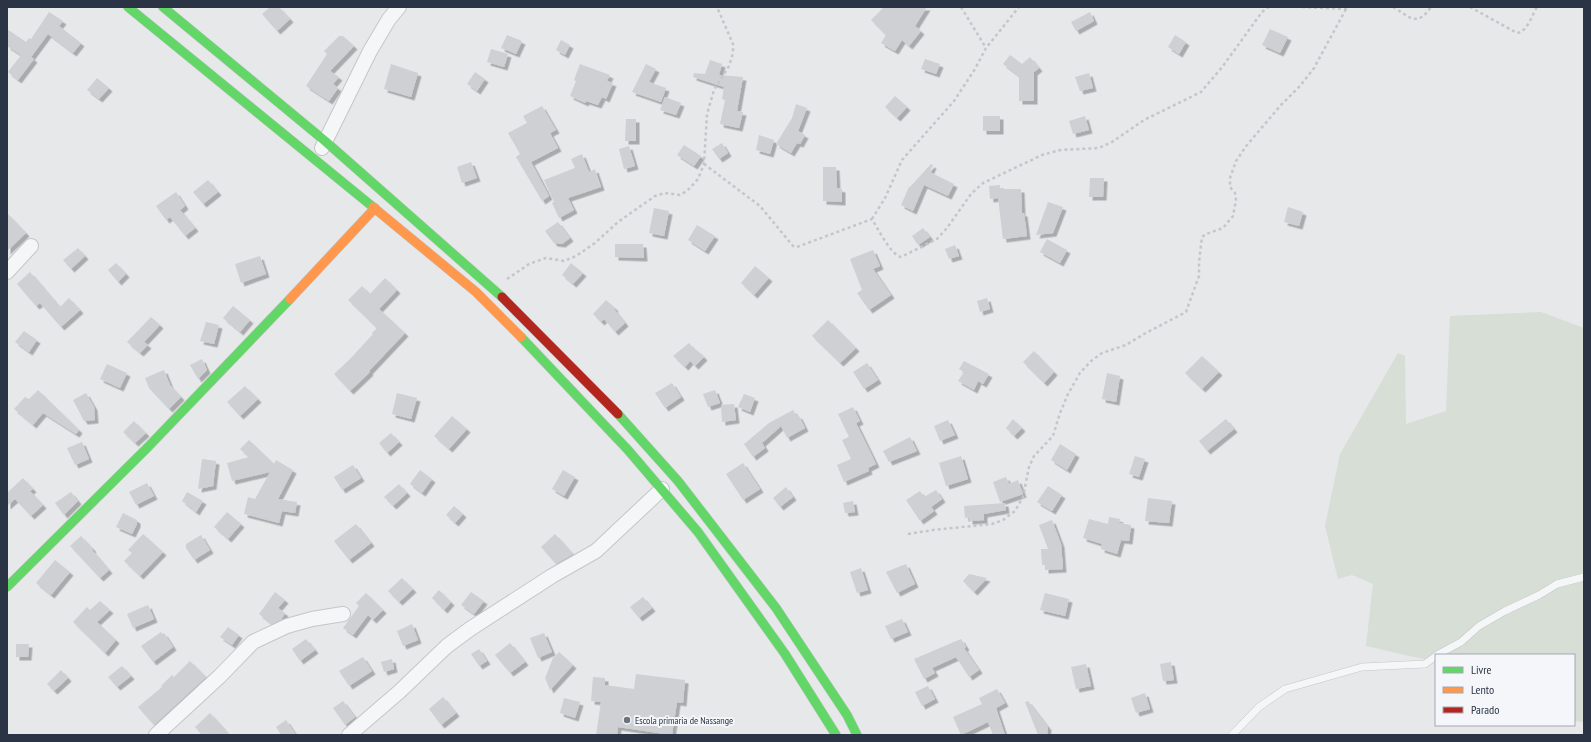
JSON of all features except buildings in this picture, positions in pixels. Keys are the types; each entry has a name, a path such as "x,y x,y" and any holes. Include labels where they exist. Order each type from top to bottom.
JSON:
{"main road":[{"path":"128,7 476,292 575,393 662,489 698,532 785,654 836,735"},
{"path":"163,7 325,141 495,290 605,400 678,482 776,608 847,715 857,735"},
{"path":"7,587 205,389 304,286 375,208"}],"street":[{"path":"316,161 370,50 389,19 399,7"},
{"path":"7,272 30,246"},
{"path":"349,735 399,692 447,646 470,629 552,576 596,551 662,489"},
{"path":"156,735 220,676 253,642 287,626 312,619 343,614"}],"lane":[{"path":"1439,654 1461,642 1479,626 1505,611 1539,595 1557,584 1584,577"},
{"path":"1232,735 1259,707 1285,689 1362,667 1425,664 1435,656"}],"path":[{"path":"495,290 512,274 529,264 546,258 564,261 576,256 595,243 618,222 655,196 665,193 680,195 687,191 698,179 704,164 707,114 714,90 729,66 733,53 732,44 717,7"},
{"path":"961,7 986,48"},
{"path":"704,164 760,206 793,246 797,247 872,219 885,198 902,160 954,101 975,69 986,48 1019,7"},
{"path":"872,219 897,256 901,257 926,246 937,239 948,228 971,194 983,183 1042,155 1060,150 1099,148 1112,142 1144,120 1201,92 1223,66 1262,12 1269,7"},
{"path":"908,534 992,524 1003,520 1015,511 1023,497 1029,467 1034,456 1053,436 1068,394 1080,373 1091,361 1102,353 1126,345 1186,312 1199,276 1202,237 1223,228 1233,216 1236,200 1235,194 1230,187 1230,178 1236,161 1247,145 1280,105 1300,86 1314,68 1347,8 1302,7"},
{"path":"1393,7 1411,18 1420,19 1425,16 1431,7"},
{"path":"1470,7 1517,33 1521,33 1526,28 1537,7"}],"shaded area":[{"path":"1541,312 1584,328 1584,722 1575,721 1575,654 1435,654 1435,662 1366,646 1373,584 1352,575 1338,579 1325,526 1340,454 1398,353 1405,356 1406,424 1446,411 1450,316"}],"traffic: fast":[{"path":"128,7 373,207"},
{"path":"163,7 325,141 502,297"},
{"path":"7,587 148,447 290,299"},
{"path":"521,337 628,450 698,532 785,654 836,735"},
{"path":"618,414 678,481 776,608 847,715 857,735"}],"traffic: slow":[{"path":"373,207 476,292 521,337"},
{"path":"290,299 375,208"}],"traffic: jam":[{"path":"502,297 618,414"}],"place":[{"name":"Escola primaria de Nassange","path":"627,720"}]}
